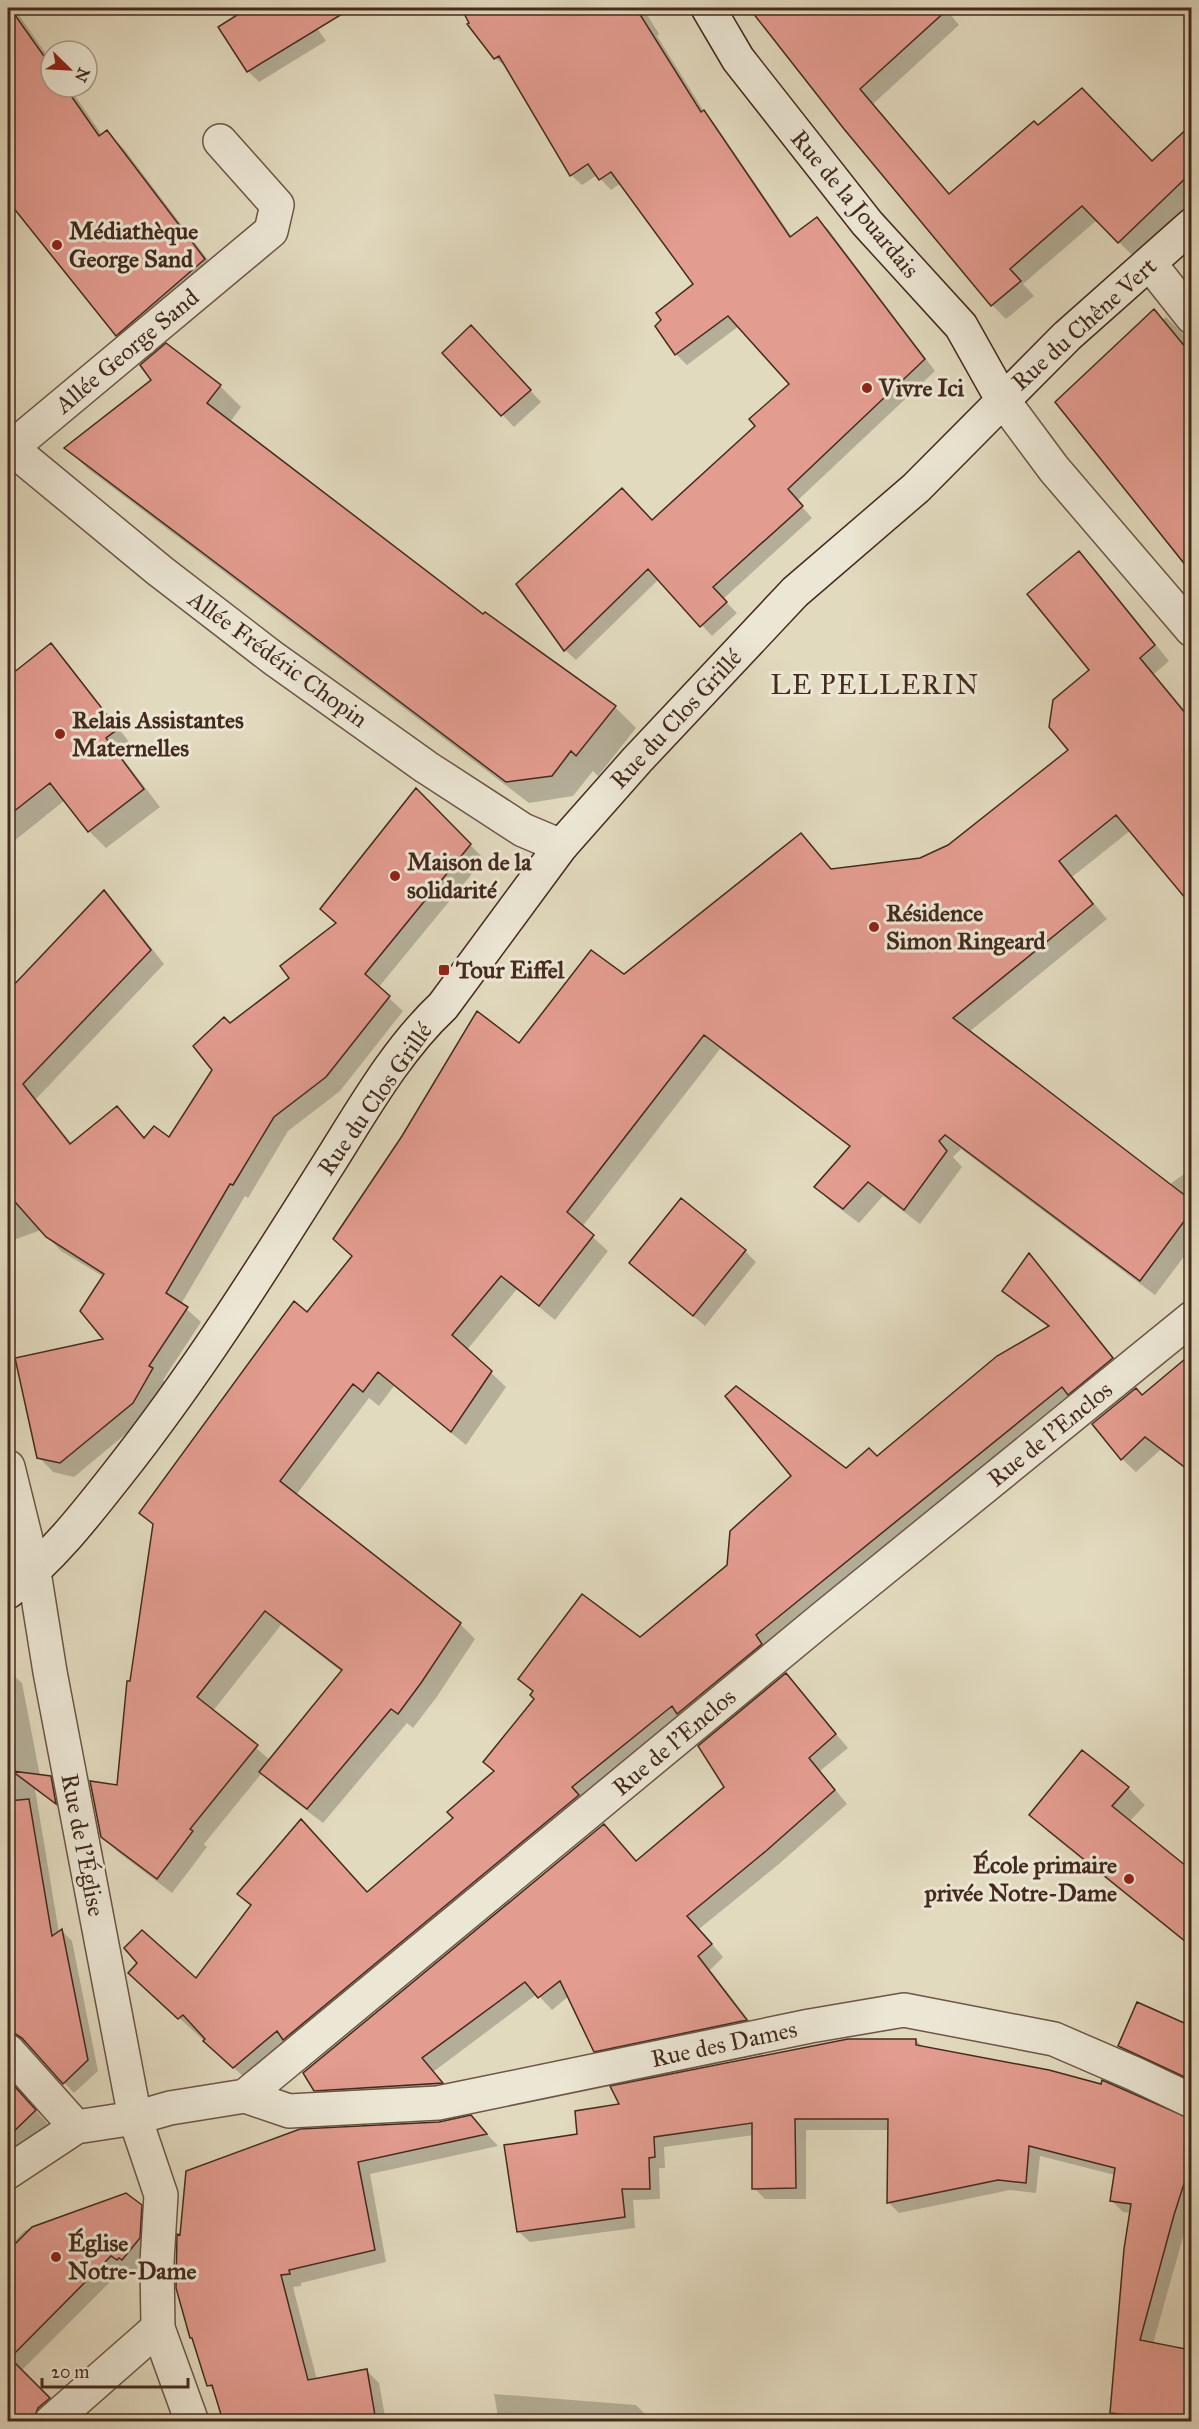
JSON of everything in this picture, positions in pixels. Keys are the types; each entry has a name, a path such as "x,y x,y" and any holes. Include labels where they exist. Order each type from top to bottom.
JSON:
{"street":[{"name":"Rue de la Jouardais","path":"708,8 738,59 867,224 961,326 1002,399 1054,469 1191,630"},
{"name":"Allée George Sand","path":"9,446 271,231 277,205 220,141"},
{"name":"Rue du Chêne Vert","path":"1002,399 1067,336 1191,225"},
{"path":"1150,264 1191,317"},
{"name":"Rue du Clos Grillé","path":"8,1592 34,1572 84,1515 157,1424 268,1260 372,1097 422,1026 443,1006 561,846 637,760 795,592 916,488 1002,399"},
{"name":"Allée Frédéric Chopin","path":"9,446 160,571 283,664 426,767 523,830 561,846"},
{"name":"Rue de l'Enclos","path":"245,2096 823,1618 1191,1318"},
{"name":"Rue de l'Église","path":"8,1467 34,1572 50,1672 135,2118 162,2195 157,2262 158,2328 192,2421"},
{"name":"Rue des Dames","path":"245,2096 289,2111 438,2103 810,2026 904,2010 1053,2039 1191,2101"},
{"path":"8,2051 76,2127"},
{"path":"8,2172 76,2127 245,2096"},
{"path":"51,2421 158,2328"}],"building":[{"path":"8,8 10,8 39,49 39,99 73,99 99,136 107,130 205,259 116,336 8,201"},
{"path":"248,8 352,8 247,72 218,27"},
{"path":"461,8 636,8 701,112 704,110 790,237 817,217 925,359 788,489 803,506 713,587 727,602 700,627 648,569 564,651 516,584 622,488 652,520 755,426 749,419 789,384 728,316 675,355 655,326 661,320 656,313 693,284 611,172 599,180 588,164 570,176 499,56 494,59 467,24 469,23"},
{"path":"749,8 949,8 860,89 949,194 1034,121 1038,125 1082,88 1152,161 1191,125 1191,173 1118,243 1082,206 1010,269 1021,281 991,306 844,129"},
{"path":"1154,309 1191,354 1191,572 1055,402"},
{"path":"471,325 531,390 501,416 442,353"},
{"path":"166,343 221,385 207,403 483,614 485,612 616,706 576,756 571,751 552,776 506,782 64,448 151,380 140,365"},
{"path":"1079,551 1155,645 1140,658 1191,720 1191,905 1116,815 1059,861 1093,904 953,1018 1191,1200 1191,1212 1140,1281 945,1135 939,1141 947,1151 904,1210 868,1182 843,1209 814,1187 850,1146 704,1035 567,1212 594,1235 539,1306 501,1276 452,1335 492,1371 451,1432 378,1372 363,1392 353,1384 280,1481 461,1623 398,1714 391,1709 307,1809 259,1772 342,1670 265,1611 197,1697 258,1745 190,1829 193,1831 157,1879 101,1837 90,1781 117,1785 127,1681 130,1681 153,1524 139,1513 294,1301 307,1312 352,1256 333,1239 402,1136 477,1011 519,1043 591,950 624,974 801,833 831,869 920,858 948,845 1068,750 1049,727 1053,700 1089,670 1027,594"},
{"name":"Relais Assistantes Maternelles","path":"51,643 118,729 106,738 144,789 88,832 50,783 8,816 8,677"},
{"path":"416,788 471,844 365,974 390,996 326,1077 274,1117 233,1185 230,1184 166,1293 188,1307 149,1366 153,1368 133,1403 60,1463 37,1458 15,1358 103,1339 80,1311 104,1274 46,1237 8,1194 8,991 104,890 151,950 23,1084 70,1144 117,1106 144,1138 154,1126 169,1137 212,1070 193,1046 224,1017 230,1023 289,978 280,966 336,923 320,909"},
{"path":"681,1198 746,1250 693,1316 629,1263"},
{"path":"1029,1253 1113,1358 1068,1395 1062,1387 756,1635 762,1644 677,1714 672,1706 572,1787 579,1795 283,2040 277,2031 233,2068 203,2041 205,2039 183,2015 178,2019 128,1973 137,1963 124,1948 142,1930 196,1978 251,1905 237,1894 301,1819 367,1892 453,1818 447,1812 494,1771 483,1762 534,1699 530,1695 533,1691 518,1679 582,1594 640,1637 727,1565 730,1531 791,1476 725,1396 736,1386 846,1468 869,1448 877,1456 997,1356 1049,1326 1002,1291"},
{"path":"1191,1354 1191,1472 1145,1437 1121,1460 1092,1424 1136,1388 1142,1395"},
{"path":"786,1673 836,1734 809,1758 835,1790 687,1916 712,1944 698,1956 747,2020 594,2052 560,1981 538,1998 525,1982 422,2058 443,2083 314,2091 303,2073 604,1824 636,1861 724,1787 698,1746"},
{"path":"1082,1750 1129,1787 1112,1806 1191,1870 1191,1946 1029,1815"},
{"path":"12,1771 51,1776 56,1804"},
{"path":"29,1799 52,1936 62,1929 88,2060 63,2084 22,2038 14,2033 8,2033 8,1801"},
{"path":"1137,2002 1191,2026 1191,2080 1118,2046"},
{"path":"848,2039 916,2039 916,2045 1049,2070 1101,2084 1102,2080 1191,2119 1191,2162 1140,2340 1191,2350 1191,2410 1186,2409 1185,2421 1110,2413 1124,2249 1131,2204 1110,2201 1115,2168 1029,2146 1026,2183 998,2180 887,2203 888,2119 795,2119 796,2188 752,2189 752,2123 654,2137 655,2157 649,2158 650,2189 622,2189 625,2217 517,2232 504,2145 577,2134 575,2111 619,2104 610,2086"},
{"path":"8,2079 36,2110 8,2137"},
{"path":"471,2115 487,2134 358,2162 375,2250 289,2270 290,2274 281,2275 308,2380 367,2369 376,2421 223,2421 212,2385 207,2386 192,2338 190,2338 176,2288 177,2234 180,2235 186,2171 300,2129 439,2122"},
{"name":"Église Notre-Dame","path":"126,2193 142,2205 140,2238 122,2260 111,2256 10,2358 50,2398 38,2408 33,2421 8,2421 8,2251 32,2227"}],"place":[{"name":"Médiathèque George Sand","path":"57,245"},
{"name":"Vivre Ici","path":"867,388"},
{"name":"Relais Assistantes Maternelles","path":"60,734"},
{"name":"Maison de la solidarité","path":"395,876"},
{"name":"Résidence Simon Ringeard","path":"874,927"},
{"name":"Tour Eiffel","path":"444,970"},
{"name":"École primaire privée Notre-Dame","path":"1129,1879"},
{"name":"Église Notre-Dame","path":"56,2257"}],"district":[{"name":"LE PELLERIN","path":"875,685"}]}
